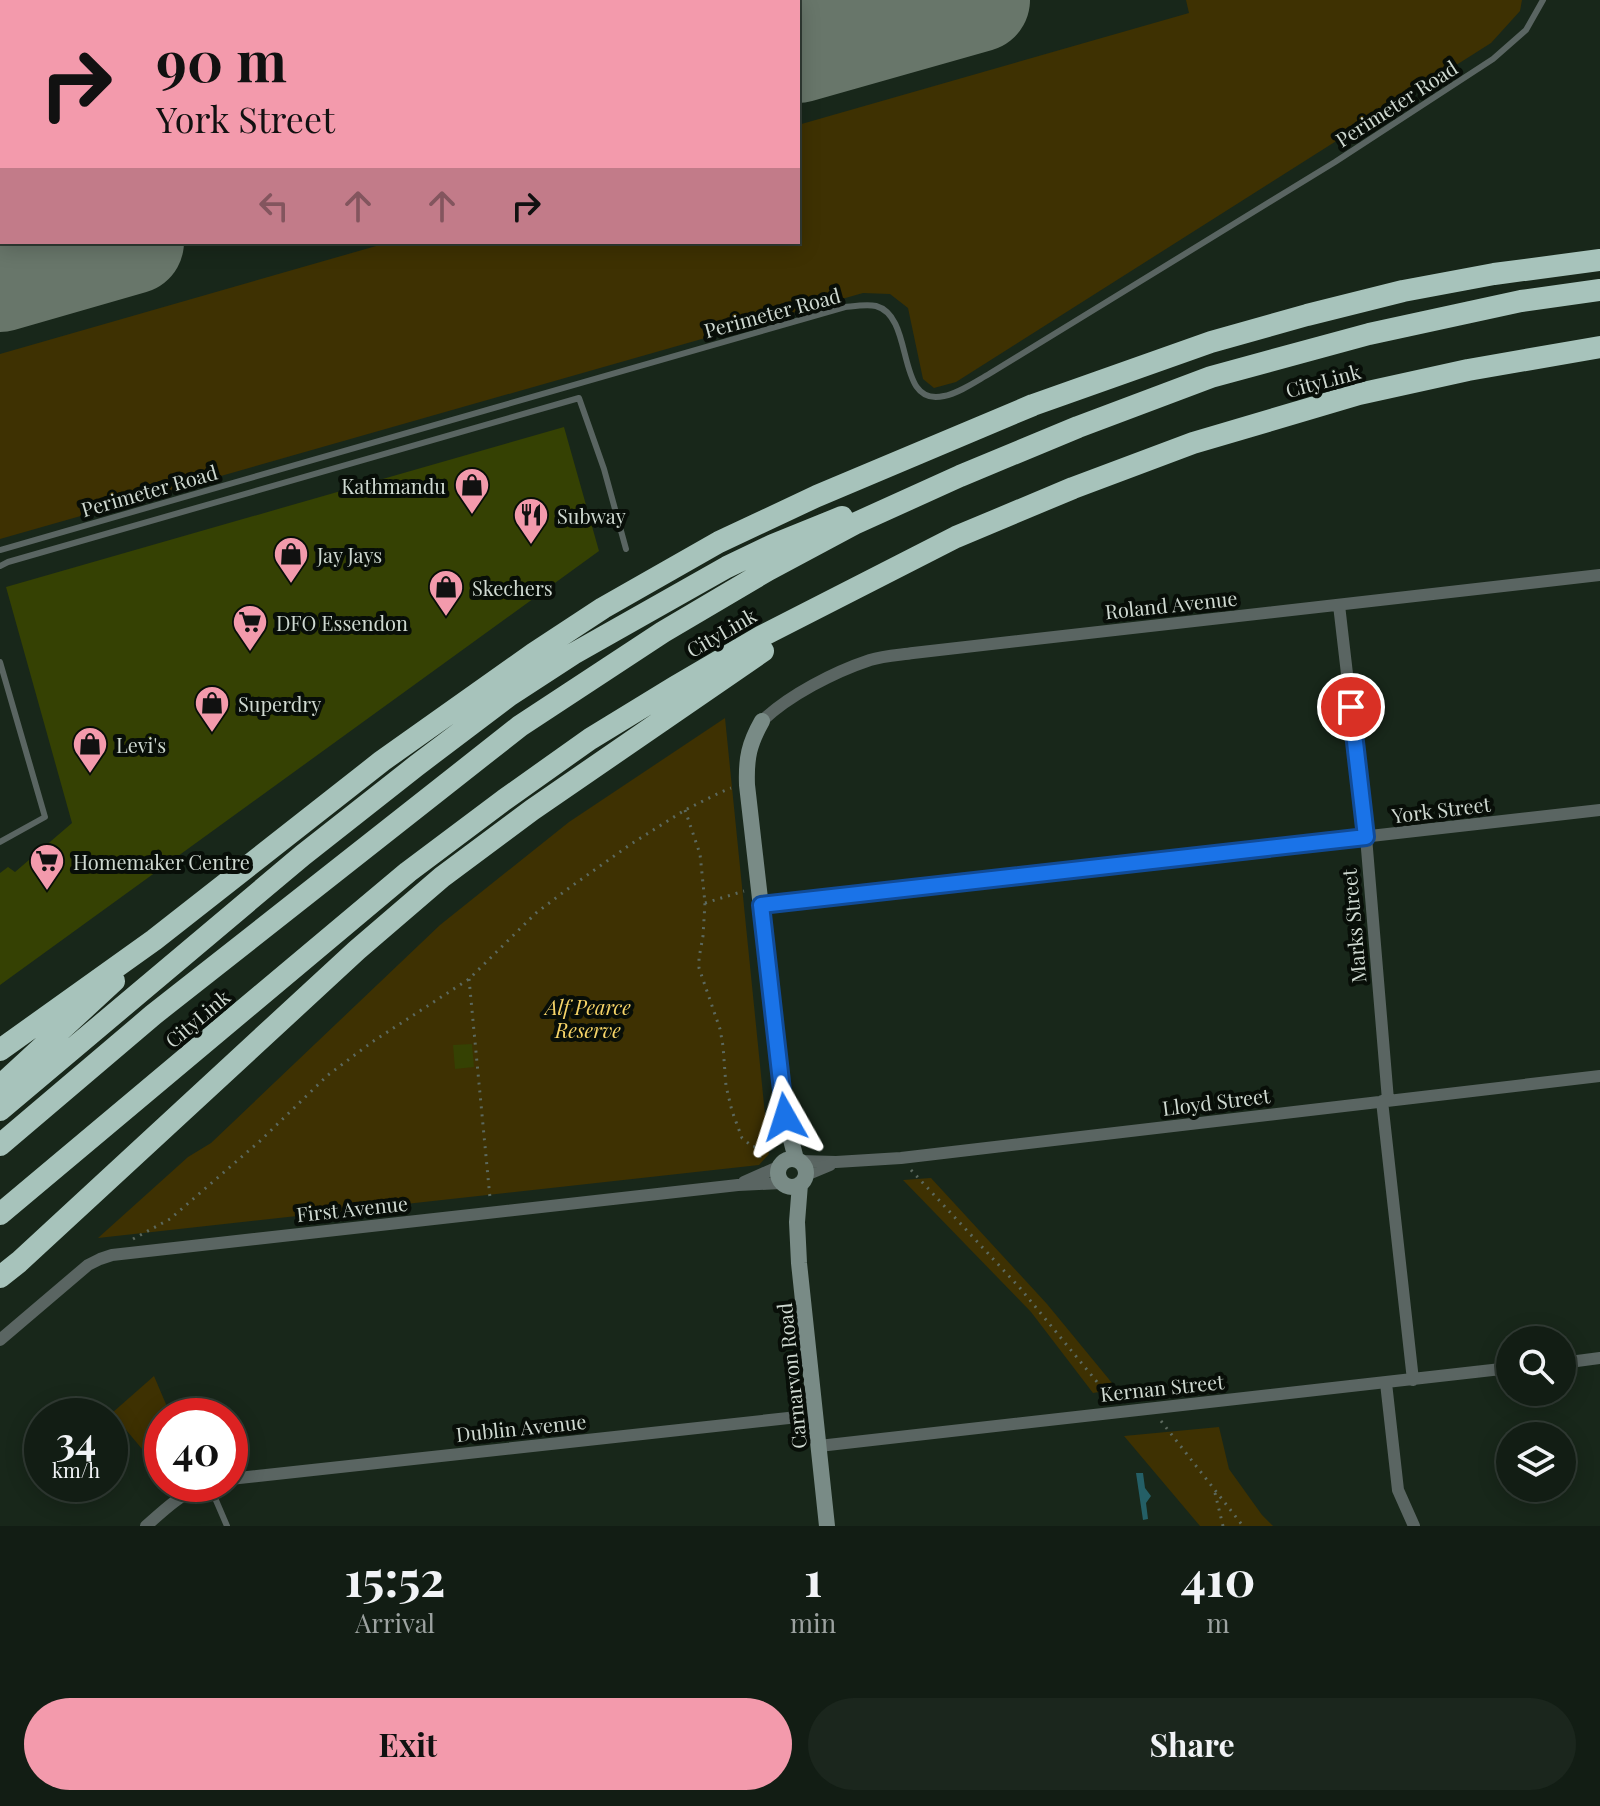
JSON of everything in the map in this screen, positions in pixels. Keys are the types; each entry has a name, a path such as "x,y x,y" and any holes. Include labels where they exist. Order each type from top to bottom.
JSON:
{"highway":[{"path":"0,1050 154,940 382,761 533,654 603,608 719,542 1033,405 1211,342 1403,291 1494,274 1600,260"},
{"name":"CityLink","path":"0,1145 153,1015 520,726 663,632 854,524 1078,427 1211,377 1369,334 1521,301 1600,290"},
{"name":"CityLink","path":"0,1214 408,872 590,739 762,636 956,537 1073,488 1193,443 1359,394 1468,370 1600,347"},
{"path":"0,1110 303,855 510,695 573,654 727,567 830,521 960,476"},
{"path":"0,1277 357,950 442,877 543,802 856,587"},
{"path":"0,1086 99,996 154,940"},
{"path":"0,1284 19,1262"}],"street":[{"name":"Roland Avenue","path":"762,721 795,696 871,660 1600,575"},
{"name":"Marks Street","path":"1339,605 1366,837 1385,1101 1413,1380"},
{"name":"Carnarvon Road","path":"762,721 746,761 747,785 797,1222 827,1526"},
{"name":"York Street","path":"761,905 1600,810"},
{"name":"Lloyd Street","path":"791,1172 836,1162 901,1158 1600,1076"},
{"name":"First Avenue","path":"738,1185 762,1174 791,1172"},
{"name":"First Avenue","path":"0,1340 88,1265 124,1253 738,1185 791,1172"},
{"path":"1576,1361 1600,1358"},
{"name":"Kernan Street","path":"819,1446 1496,1370"},
{"path":"1386,1383 1398,1490 1414,1526"},
{"name":"Dublin Avenue","path":"248,1477 816,1415"},
{"path":"146,1526 174,1502"}],"lane":[{"name":"Perimeter Road","path":"0,550 845,307 877,306 887,311 897,328 916,388 931,397 942,397 1002,367 1175,262 1493,59 1526,30 1543,0"},
{"path":"0,566 118,529 579,398 604,469 626,549"},
{"path":"0,662 45,817 0,842"},
{"path":"216,1502 227,1526"}],"path":[{"path":"124,1253 123,1244 170,1219 260,1141 328,1075 372,1042 469,979 536,913 631,844 685,810 721,792 747,785"},
{"path":"685,810 700,854 705,903 699,968 720,1029 732,1111 742,1138 753,1147 759,1146 762,1174"},
{"path":"705,903 759,887"},
{"path":"469,979 492,1214"},
{"path":"901,1158 1020,1288 1122,1412"},
{"path":"1151,1409 1243,1526"},
{"path":"1214,1490 1223,1526"}],"green space":[{"path":"1186,0 1522,0 1520,11 1491,43 956,382 934,388 923,379 908,308 890,294 863,293 0,539 0,354 383,244 800,244 800,124 1189,13"},
{"name":"Alf Pearce Reserve","path":"725,718 769,1154 759,1165 98,1238 188,1157 211,1143 440,925 569,822"},
{"path":"931,1178 1047,1304 1117,1389 1093,1393 1031,1312 903,1180"},
{"path":"154,1376 163,1398 144,1398 144,1451 128,1432 128,1399"},
{"path":"1219,1427 1229,1469 1273,1526 1200,1526 1124,1436"}],"water":[{"path":"1136,1473 1143,1473 1145,1488 1151,1496 1146,1503 1148,1519 1143,1520"}],"building":[{"name":"DFO Essendon","path":"564,427 599,551 0,985 0,873 8,867 15,872 72,823 6,587"},
{"path":"472,1044 474,1067 455,1069 453,1045"}],"runway":[{"path":"800,50 978,0"},
{"path":"0,280 125,244"}],"place":[{"name":"Kathmandu","path":"472,516"},
{"name":"Subway","path":"531,546"},
{"name":"Jay Jays","path":"291,585"},
{"name":"Skechers","path":"446,618"},
{"name":"DFO Essendon","path":"250,653"},
{"name":"Superdry","path":"212,734"},
{"name":"Levi's","path":"90,775"},
{"name":"Homemaker Centre","path":"47,892"}],"route":[{"path":"785,1117 761,905 1366,837 1351,707"}]}
